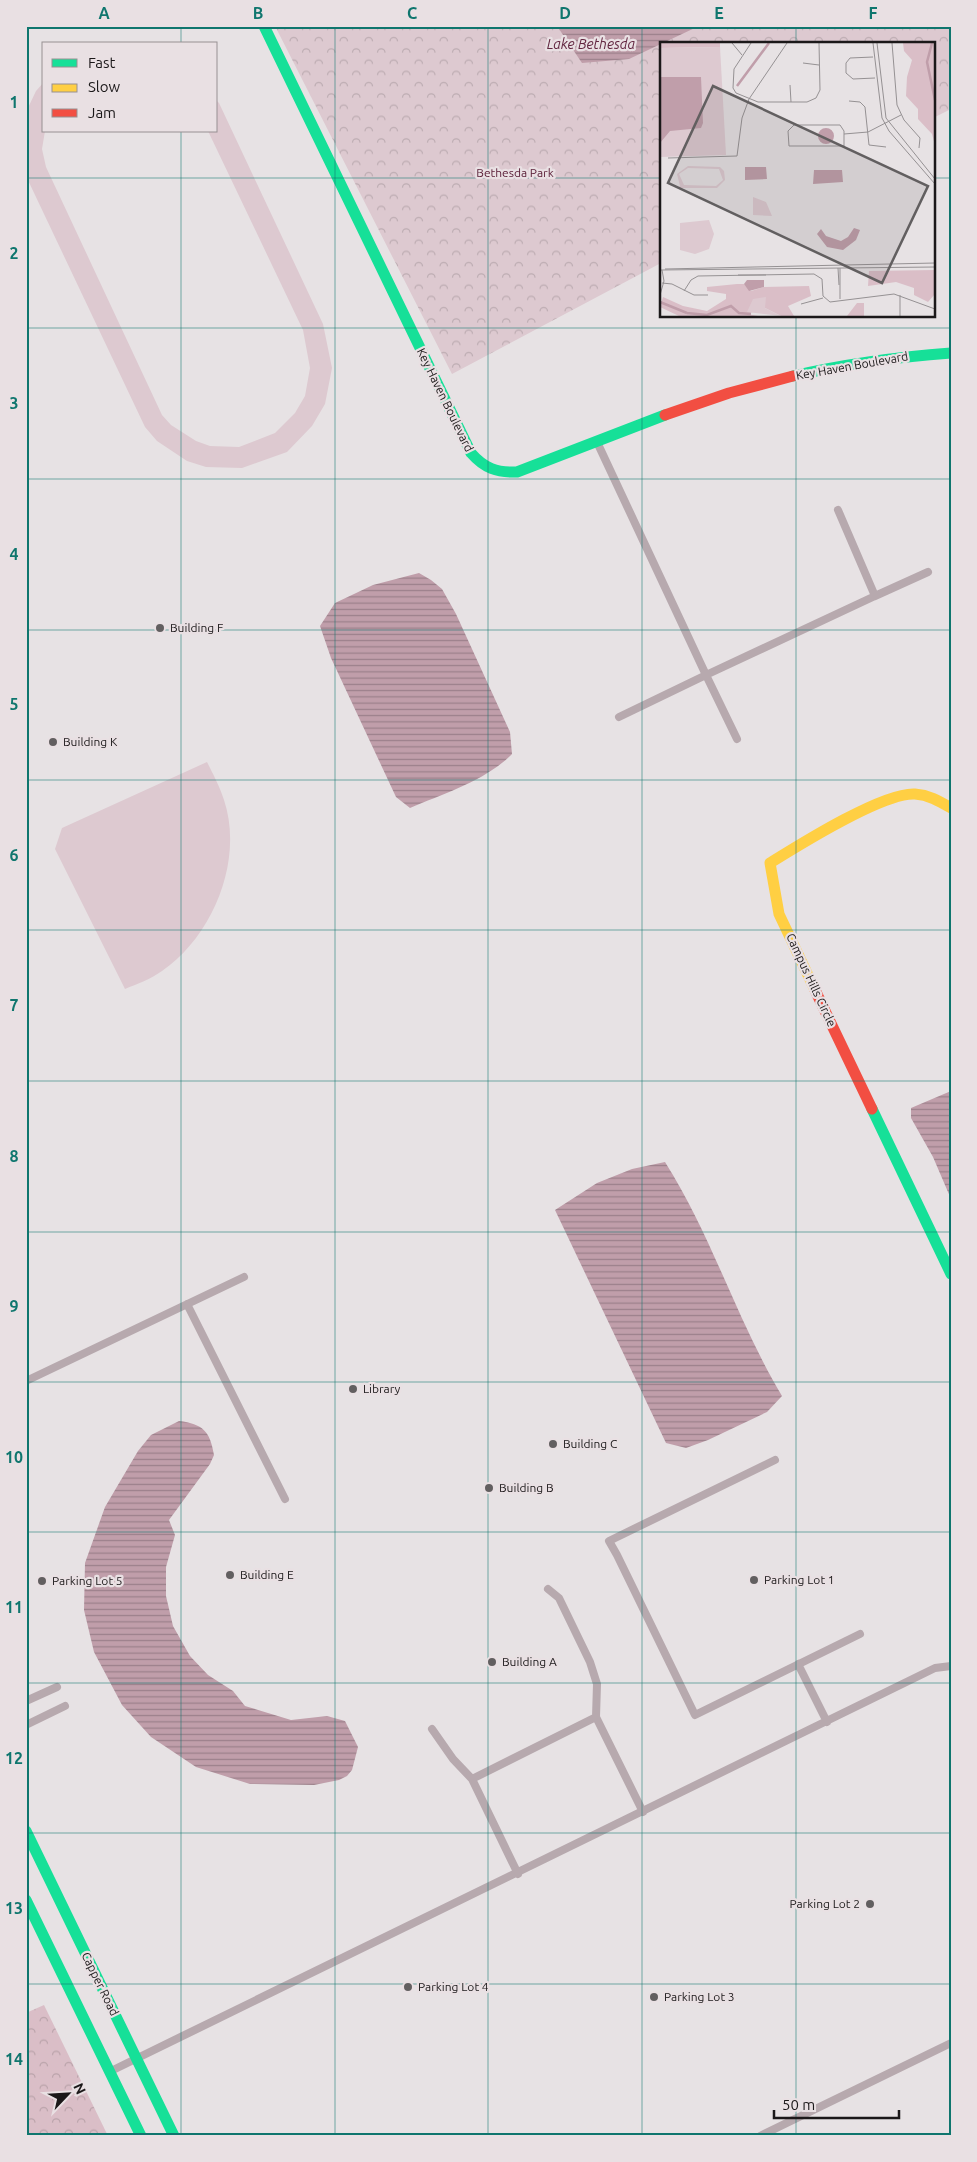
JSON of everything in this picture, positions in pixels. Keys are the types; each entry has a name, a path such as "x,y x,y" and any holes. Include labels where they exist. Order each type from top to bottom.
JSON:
{"street":[{"name":"Key Haven Boulevard","path":"264,26 475,459 490,471 503,473 517,472 686,406 766,382 827,368 869,361 951,353"},
{"name":"Campus Hills Circle","path":"951,808 934,798 914,794 892,798 816,834 770,863 779,914 951,1274"},
{"name":"Capper Road","path":"26,1831 174,2136"},
{"path":"26,1900 141,2136"}],"lane":[{"path":"596,440 737,739"},
{"path":"838,510 875,596"},
{"path":"618,717 928,572"},
{"path":"26,1382 244,1277"},
{"path":"187,1304 285,1499"},
{"path":"775,1460 610,1541 695,1715 860,1634"},
{"path":"548,1589 559,1598 590,1662 597,1684 596,1717 643,1812"},
{"path":"798,1664 828,1722"},
{"path":"110,2072 518,1874 935,1668 951,1666"},
{"path":"26,1701 57,1687"},
{"path":"26,1725 65,1706"},
{"path":"472,1778 596,1717"},
{"path":"432,1729 452,1759 472,1778 518,1874"},
{"path":"760,2136 951,2043"}],"green space":[{"name":"Bethesda Park","path":"275,26 951,26 951,109 934,118 934,42 660,42 660,264 452,374"},
{"path":"42,84 42,132 45,132 42,149 46,167 162,415 171,425 196,441 210,446 239,447 275,433 295,413 305,396 310,368 303,330 208,132 218,132 219,103 323,324 332,368 325,404 312,426 287,452 242,468 206,467 187,461 157,441 145,427 26,176 26,112 36,91"},
{"path":"207,762 224,800 229,823 230,847 227,871 220,895 196,938 180,956 158,974 125,989 55,849 62,828"},
{"path":"44,2005 108,2136 26,2136 26,2013"}],"water":[{"name":"Lake Bethesda","path":"557,26 699,26 665,42 660,42 660,44 629,59 582,63"},
{"path":"419,573 442,589 456,614 510,732 512,754 490,772 477,779 410,808 396,797 331,658 320,626 335,603 373,585"},
{"path":"951,1091 951,1199 933,1157 911,1118 911,1108"},
{"path":"665,1162 697,1219 751,1338 782,1396 767,1412 708,1440 686,1448 666,1443 555,1210 597,1183 632,1169"},
{"path":"179,1421 194,1424 204,1430 210,1440 214,1455 210,1464 169,1520 175,1535 166,1567 166,1596 173,1626 190,1656 208,1675 233,1691 245,1706 291,1720 327,1716 345,1721 358,1747 352,1770 347,1776 339,1780 314,1785 250,1784 196,1767 151,1737 122,1705 94,1652 84,1610 85,1563 105,1507 138,1451 151,1435"}],"traffic: fast":[{"path":"264,26 471,453 476,458 491,468 503,472 517,472 665,415"},
{"path":"793,376 871,362 951,353"},
{"path":"872,1109 951,1274"},
{"path":"26,1831 174,2136"},
{"path":"26,1900 141,2136"}],"traffic: slow":[{"path":"815,990 779,914 770,863 841,821 883,801 915,794 938,801 951,808"}],"traffic: jam":[{"path":"665,415 729,393 793,376"},
{"path":"815,990 872,1109"}],"place":[{"name":"Building F","path":"160,628"},
{"name":"Building K","path":"53,742"},
{"name":"Library","path":"353,1389"},
{"name":"Building C","path":"553,1444"},
{"name":"Building B","path":"489,1488"},
{"name":"Building E","path":"230,1575"},
{"name":"Parking Lot 1","path":"754,1580"},
{"name":"Parking Lot 5","path":"42,1581"},
{"name":"Building A","path":"492,1662"},
{"name":"Parking Lot 2","path":"870,1904"},
{"name":"Parking Lot 4","path":"408,1987"},
{"name":"Parking Lot 3","path":"654,1997"}]}
